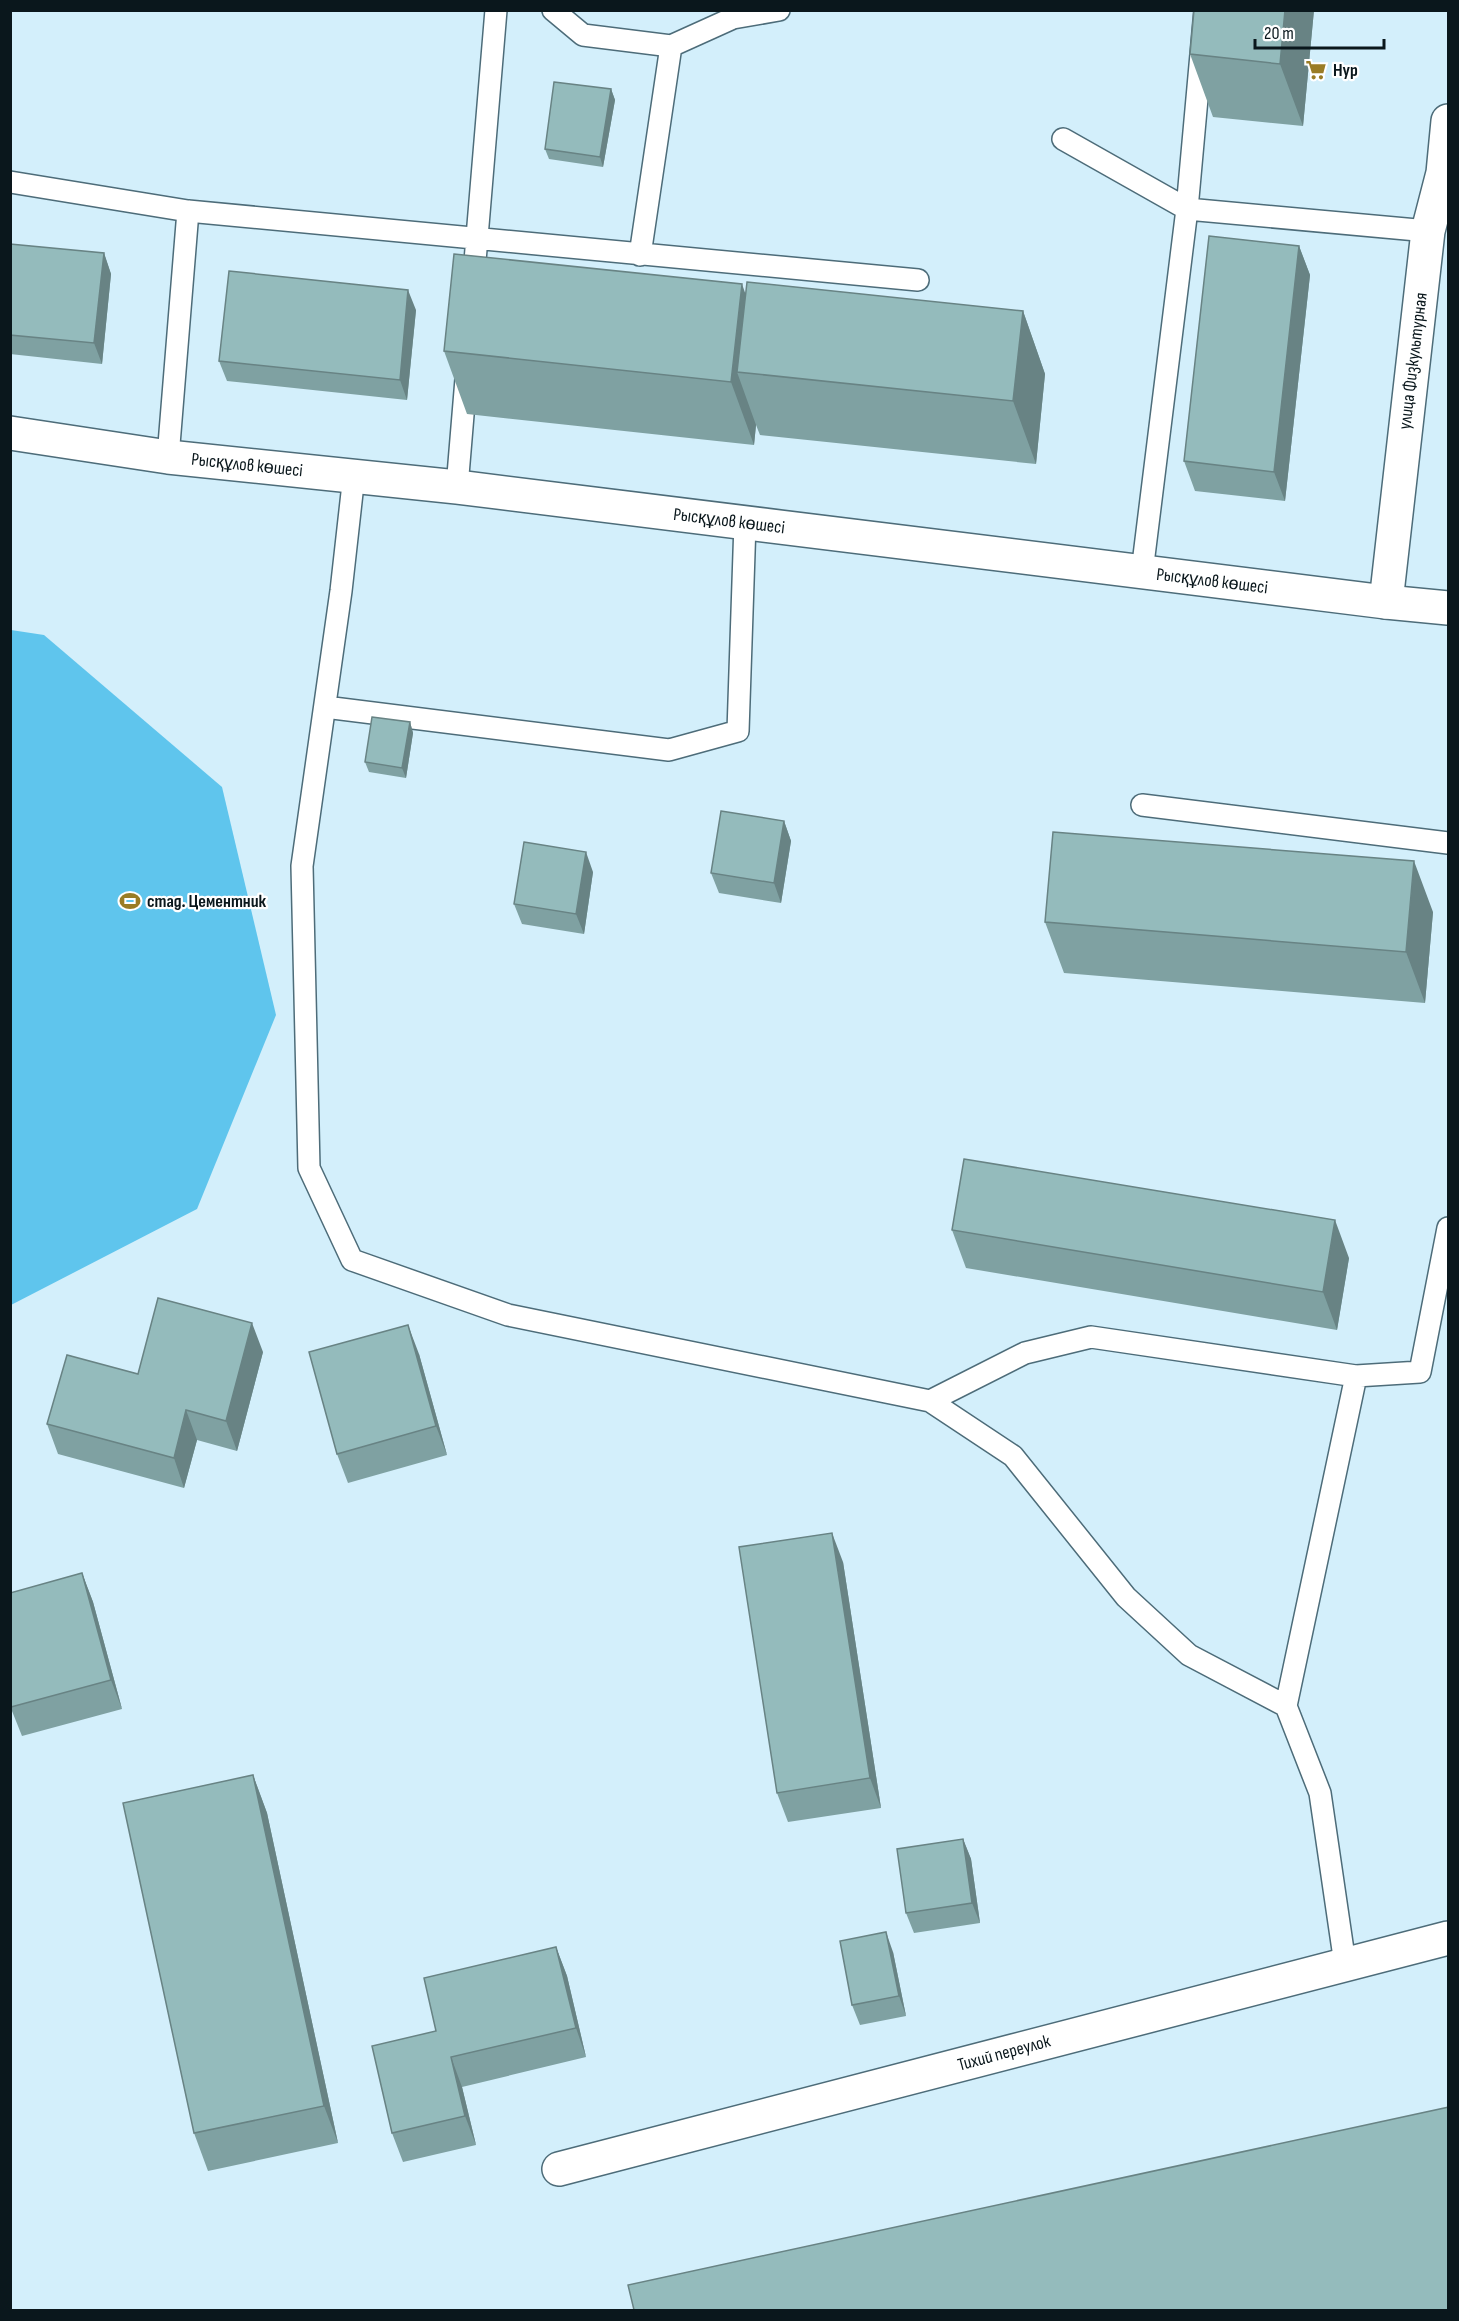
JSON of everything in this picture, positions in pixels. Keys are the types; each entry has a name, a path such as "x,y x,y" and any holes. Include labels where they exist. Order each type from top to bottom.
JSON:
{"street":[{"name":"улица Физкультурная","path":"1386,602 1428,231 1446,173 1449,121"},
{"name":"Рысқұлов көшесі","path":"10,434 168,457 457,487 1449,608"},
{"name":"Тихий переулок","path":"559,2169 1449,1938"}],"lane":[{"path":"471,310 496,10"},
{"path":"553,10 583,35 671,46 733,18 779,10"},
{"path":"1142,572 1187,209 1205,10"},
{"path":"640,255 671,46"},
{"path":"1063,139 1187,209 1428,231"},
{"path":"10,182 188,211 918,280"},
{"path":"168,457 188,211"},
{"path":"457,487 468,357"},
{"path":"354,475 341,591 302,867 309,1168 352,1260 508,1315 930,1401 1013,1456 1126,1597 1190,1655 1286,1706"},
{"path":"325,707 669,750 738,731 746,523"},
{"path":"1142,805 1449,843"},
{"path":"930,1401 1025,1353 1091,1337 1356,1376 1420,1372 1449,1228"},
{"path":"1345,1964 1320,1793 1286,1706 1356,1376"}],"shaded area":[{"name":"стад. Цементник","path":"11,630 44,635 222,787 276,1015 197,1209 11,1305"}],"building":[{"path":"1194,10 1285,10 1280,64 1190,54"},
{"path":"554,82 611,89 600,157 545,149"},
{"path":"1209,236 1299,246 1274,472 1184,461"},
{"path":"10,244 104,253 94,343 10,335"},
{"path":"454,254 742,284 731,382 444,351"},
{"path":"229,271 408,290 400,380 219,361"},
{"path":"747,282 1023,311 1013,401 737,372"},
{"path":"372,717 410,722 402,768 365,762"},
{"path":"721,811 784,821 774,883 711,873"},
{"path":"1053,832 1414,861 1406,952 1045,922"},
{"path":"524,842 586,852 576,914 514,904"},
{"path":"964,1159 1335,1220 1323,1292 952,1230"},
{"path":"158,1298 252,1323 226,1421 186,1410 174,1458 47,1424 67,1355 138,1374"},
{"path":"408,1325 436,1426 337,1454 309,1352"},
{"path":"832,1533 870,1778 777,1793 739,1547"},
{"path":"82,1573 111,1680 11,1707 10,1593"},
{"path":"253,1775 324,2106 194,2133 123,1803"},
{"path":"963,1839 972,1903 906,1913 897,1849"},
{"path":"886,1932 899,1996 852,2005 840,1941"},
{"path":"556,1947 576,2028 451,2057 465,2116 392,2133 372,2046 436,2031 424,1978"},
{"path":"1449,2107 1449,2310 634,2310 628,2285"}],"place":[{"name":"Нур","path":"1316,70"},
{"name":"стад. Цементник","path":"130,901"}]}
